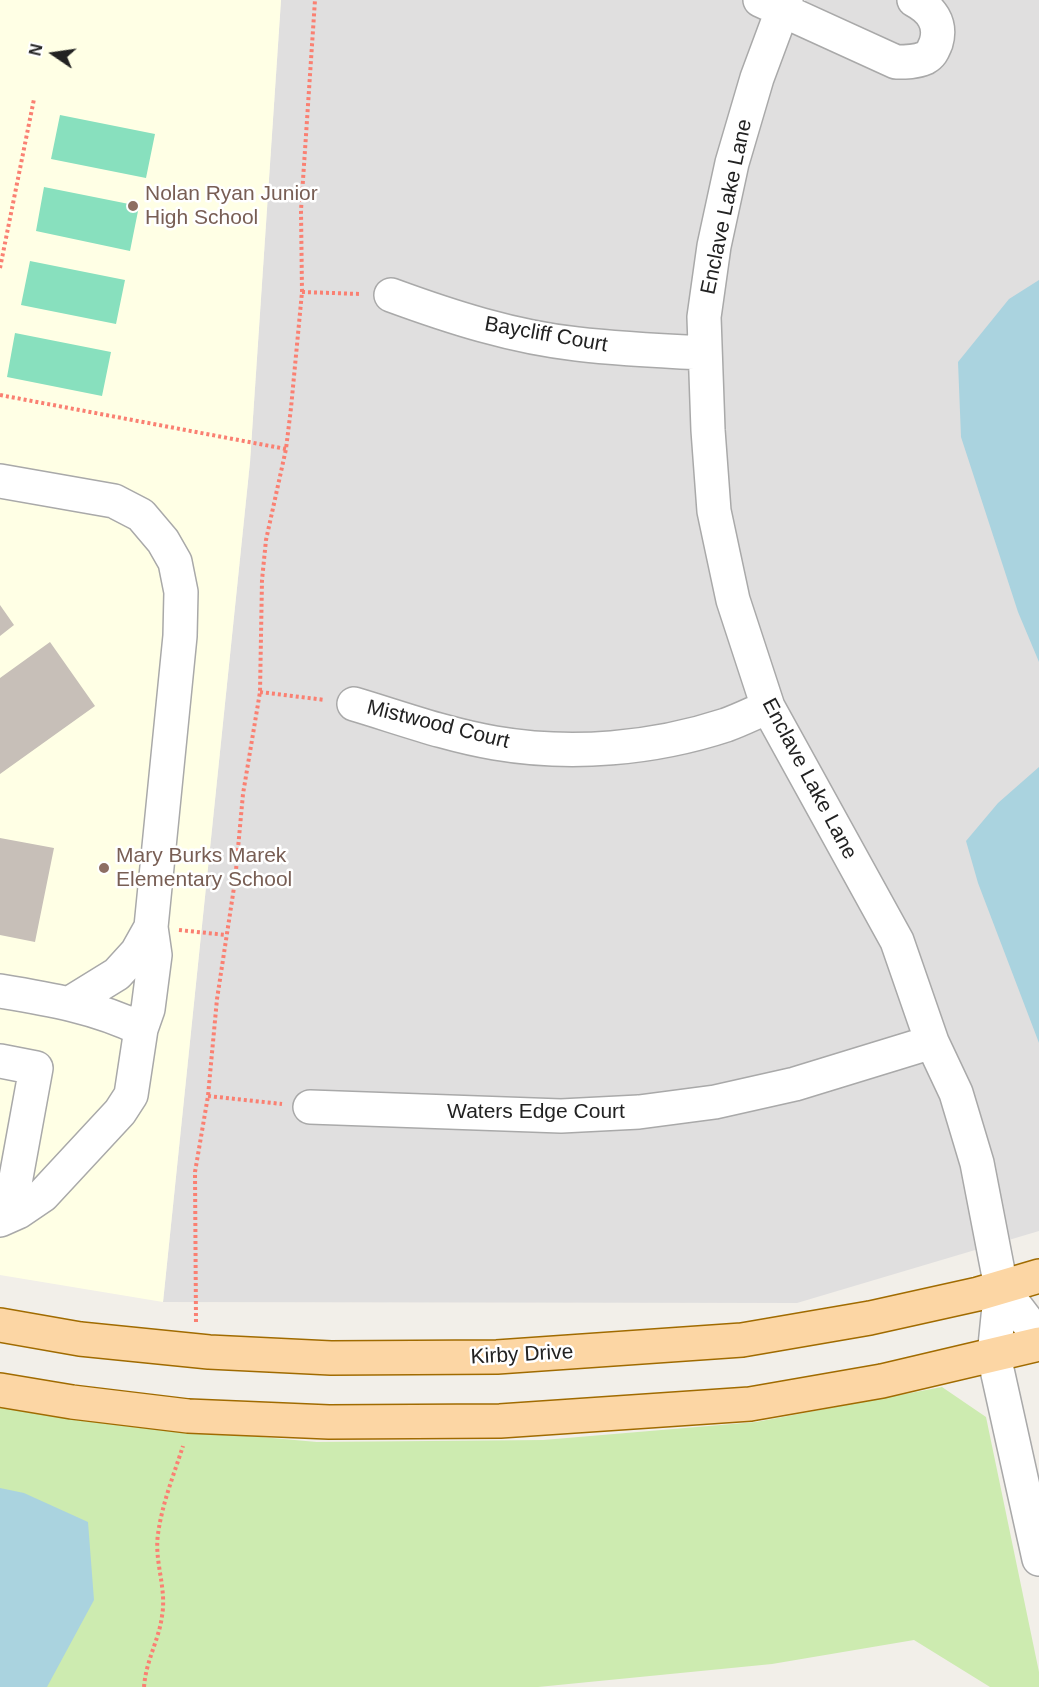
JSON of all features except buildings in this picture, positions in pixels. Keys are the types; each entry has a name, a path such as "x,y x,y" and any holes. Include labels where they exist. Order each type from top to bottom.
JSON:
{"main road":[{"name":"Kirby Drive","path":"0,1325 80,1339 194,1350 331,1358 453,1358 742,1340 870,1318 978,1294 1039,1276"},
{"path":"0,1390 72,1402 188,1416 329,1422 454,1423 738,1405 882,1381 1039,1344"}],"street":[{"name":"Enclave Lake Lane","path":"914,0 926,6 937,22 938,36 932,52 924,59 910,62 896,62 776,4 730,173 714,246 704,317 708,430 714,511 733,600 768,707 897,941 932,1042 956,1093 977,1163 1001,1287"},
{"name":"Baycliff Court","path":"391,295 507,332 576,344 705,354"},
{"path":"0,481 114,501 141,515 163,541 175,562 181,592 180,636 151,927 155,955 148,1009 141,1029 131,1095 120,1112 44,1195 5,1218"},
{"name":"Mistwood Court","path":"354,704 441,731 496,743 555,749 617,747 676,739 727,724 768,707"},
{"path":"70,1003 117,974 137,952 151,927"},
{"path":"0,991 70,1003 116,1016 141,1029"},
{"name":"Waters Edge Court","path":"310,1107 561,1116 639,1112 716,1102 795,1084 932,1042"},
{"path":"0,1061 36,1068 11,1140 5,1218"},
{"path":"1001,1287 1039,1337"},
{"path":"1001,1287 994,1356 1039,1559"}],"path":[{"path":"194,1350 196,1321 195,1173 208,1096 217,999 235,881 243,794 260,692 262,591 266,540 286,449 302,292 301,210 315,0"},
{"path":"0,268 34,99"},
{"path":"302,292 391,295"},
{"path":"0,395 286,449"},
{"path":"260,692 354,704"},
{"path":"151,927 226,935"},
{"path":"208,1096 310,1107"},
{"path":"144,1687 145,1673 162,1617 164,1588 158,1558 157,1535 184,1443 188,1416"}],"shaded area":[{"name":"Mary Burks Marek Elementary School","path":"0,0 281,0 250,462 163,1302 0,1275"},
{"path":"281,0 1039,0 1039,1231 797,1303 163,1302 250,462"}],"green space":[{"path":"60,115 155,134 146,178 51,159"},
{"path":"44,187 139,206 130,251 36,231"},
{"path":"30,261 125,280 116,324 21,305"},
{"path":"15,333 111,352 102,396 7,377"},
{"path":"942,1387 986,1417 1039,1672 1039,1687 990,1687 914,1640 772,1664 538,1687 0,1687 0,1406 160,1428 317,1442 543,1440 756,1422"}],"water":[{"path":"1039,280 1039,662 1018,612 961,437 958,362 1009,299"},
{"path":"1039,767 1039,1043 978,883 966,841 998,803"},
{"path":"0,1488 24,1493 88,1522 94,1600 47,1687 0,1687"}],"place":[{"name":"Nolan Ryan Junior High School","path":"133,206"},
{"name":"Mary Burks Marek Elementary School","path":"104,868"}]}
